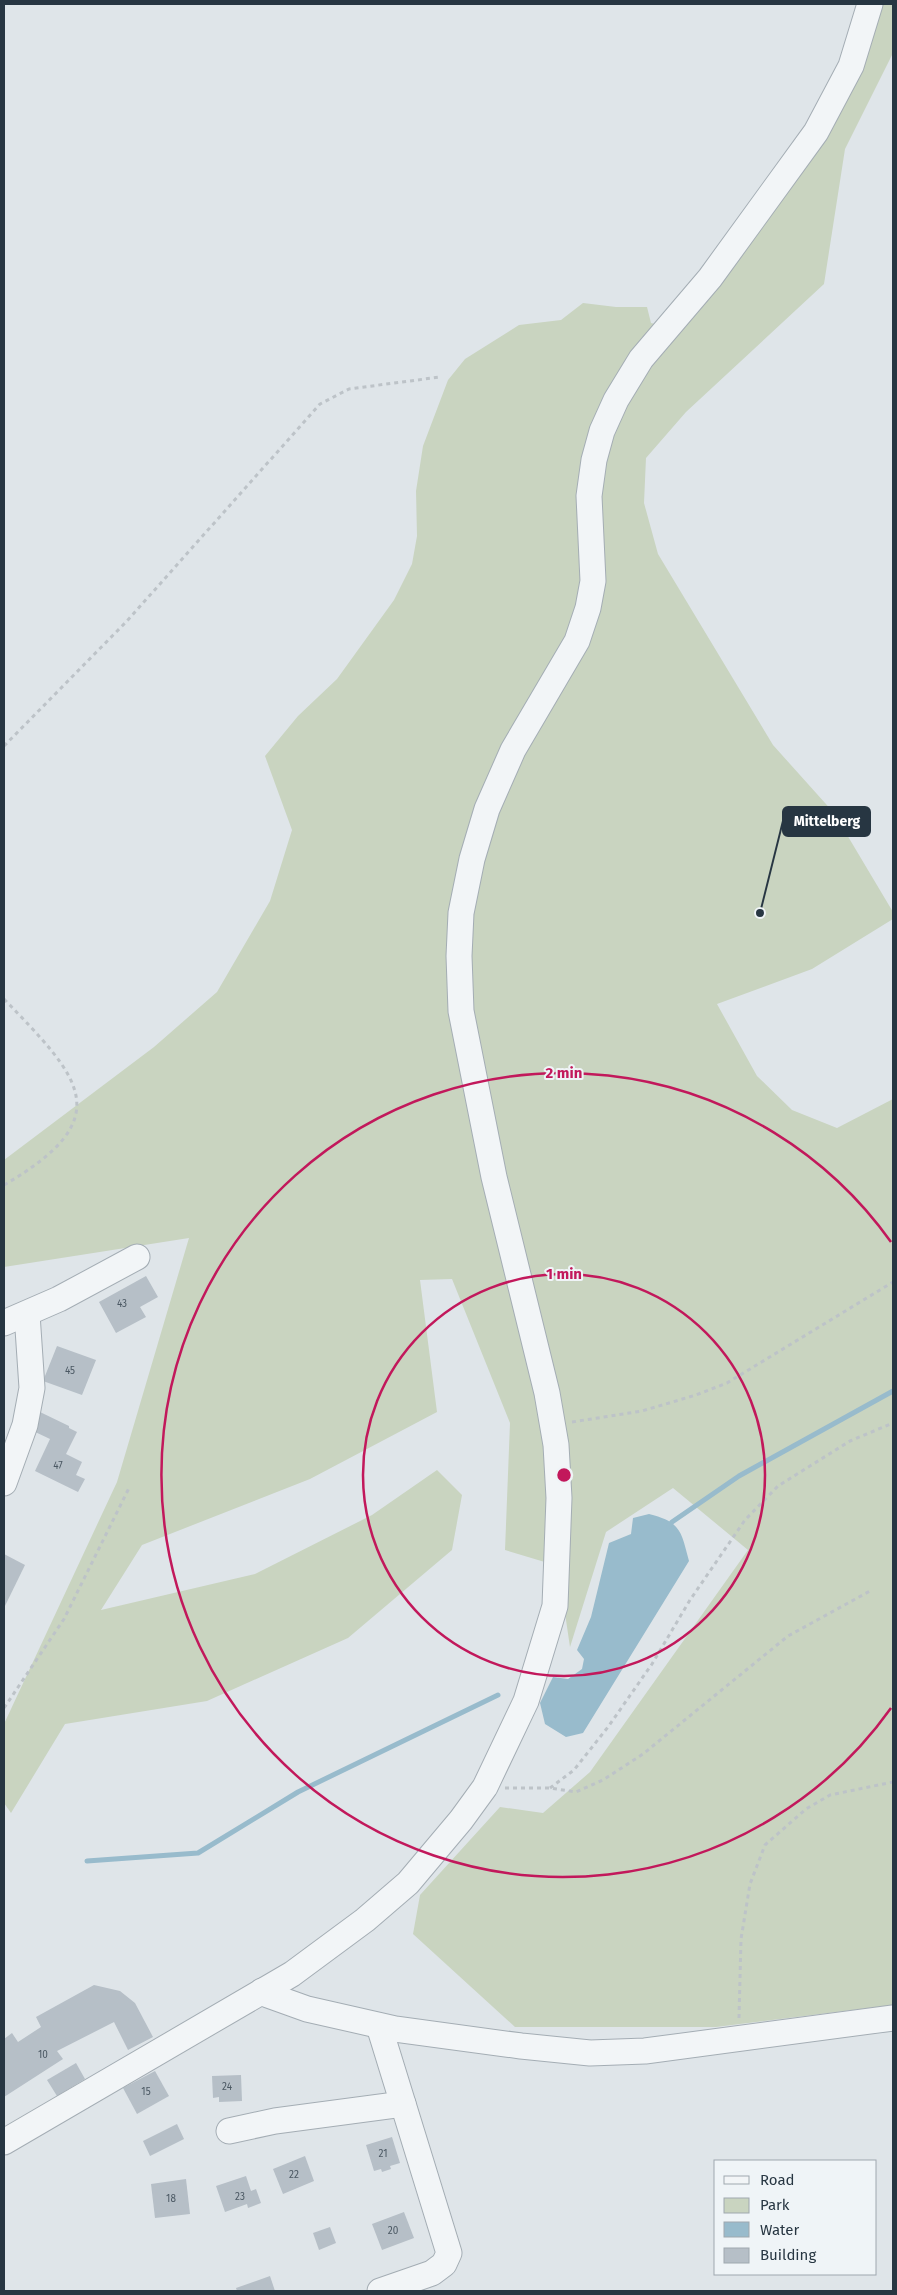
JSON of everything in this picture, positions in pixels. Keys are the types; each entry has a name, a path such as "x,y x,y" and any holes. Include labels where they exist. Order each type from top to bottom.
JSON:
{"street":[{"path":"4,2142 292,1974 342,1938 408,1883 461,1820 485,1787 526,1701 554,1606 559,1498 553,1425 526,1301 494,1177 462,1011 459,956 461,913 472,859 487,809 513,750 577,641 588,608 593,581 589,496 594,460 605,424 616,400 640,359 710,278 816,132 851,66 870,4"},
{"path":"4,1323 59,1299 137,1258"},
{"path":"4,1484 25,1425 32,1388 27,1314"},
{"path":"262,1991 307,2009 379,2026 521,2046 590,2053 645,2051 893,2018"},
{"path":"379,2026 449,2253 444,2264 432,2273 380,2291"},
{"path":"229,2131 275,2121 403,2104"}],"path":[{"path":"4,746 127,621 320,404 349,389 440,377"},
{"path":"4,998 49,1046 70,1078 78,1097 74,1124 58,1147 32,1169 4,1185"},
{"path":"553,1425 642,1411 696,1395 727,1383 893,1282"},
{"path":"550,1788 574,1770 608,1727 652,1664 690,1600 752,1513 778,1486 850,1441 893,1424"},
{"path":"4,1708 64,1619 103,1537 129,1488"},
{"path":"485,1787 550,1788 576,1792 603,1780 643,1754 788,1636 870,1591"},
{"path":"738,2039 741,1939 750,1884 766,1845 806,1809 830,1795 893,1782"}],"green space":[{"path":"883,4 893,4 893,53 845,149 824,284 686,412 646,458 644,503 658,554 773,745 834,813 893,912 893,919 812,969 717,1004 757,1076 792,1110 837,1128 893,1099 893,2005 716,2027 515,2027 413,1934 420,1895 500,1807 543,1813 590,1772 748,1550 673,1488 606,1532 570,1647 558,1566 505,1550 510,1423 452,1279 420,1280 437,1412 310,1479 142,1545 101,1610 255,1574 372,1515 437,1470 462,1495 452,1550 348,1638 207,1701 65,1724 11,1813 4,1803 4,1724 117,1482 189,1238 4,1267 4,1160 154,1047 217,992 270,901 292,830 265,756 298,716 337,679 394,600 412,564 417,536 416,491 423,446 448,380 465,359 519,325 561,320 583,303 616,307 647,307 651,323 679,330 849,87"}],"water":[{"path":"649,1514 674,1524 684,1542 689,1561 583,1733 566,1737 545,1724 540,1703 553,1677 568,1679 582,1669 584,1659 577,1650 591,1617 609,1543 631,1534 633,1518"}],"building":[{"path":"146,1276 158,1297 140,1307 146,1317 116,1333 99,1302"},
{"path":"57,1346 96,1360 82,1395 43,1381"},
{"path":"40,1412 77,1432 66,1454 82,1462 76,1475 85,1479 78,1492 35,1471 50,1439 31,1430"},
{"path":"4,1554 25,1565 4,1608"},
{"path":"94,1985 120,1991 135,2003 153,2037 128,2050 114,2022 57,2051 63,2059 4,2097 4,2039 12,2033 18,2042 41,2027 36,2017"},
{"path":"76,2063 85,2079 57,2096 47,2080"},
{"path":"155,2071 169,2096 137,2114 123,2088"},
{"path":"241,2075 242,2101 219,2102 219,2097 213,2098 212,2076"},
{"path":"177,2124 184,2139 150,2156 143,2141"},
{"path":"392,2137 400,2163 390,2166 391,2169 382,2172 381,2169 374,2171 366,2145"},
{"path":"305,2156 314,2181 283,2194 273,2169"},
{"path":"246,2176 251,2191 256,2189 261,2203 248,2208 247,2204 225,2212 216,2186"},
{"path":"186,2179 190,2214 155,2218 151,2184"},
{"path":"404,2212 414,2238 382,2250 372,2224"},
{"path":"330,2227 336,2243 319,2250 313,2233"},
{"path":"270,2276 275,2291 237,2291 236,2288"}],"waterway":[{"path":"669,1526 672,1522 739,1476 893,1391"},
{"path":"87,1861 198,1853 298,1792 498,1695"}],"place":[{"name":"Mittelberg","path":"760,913"}]}
